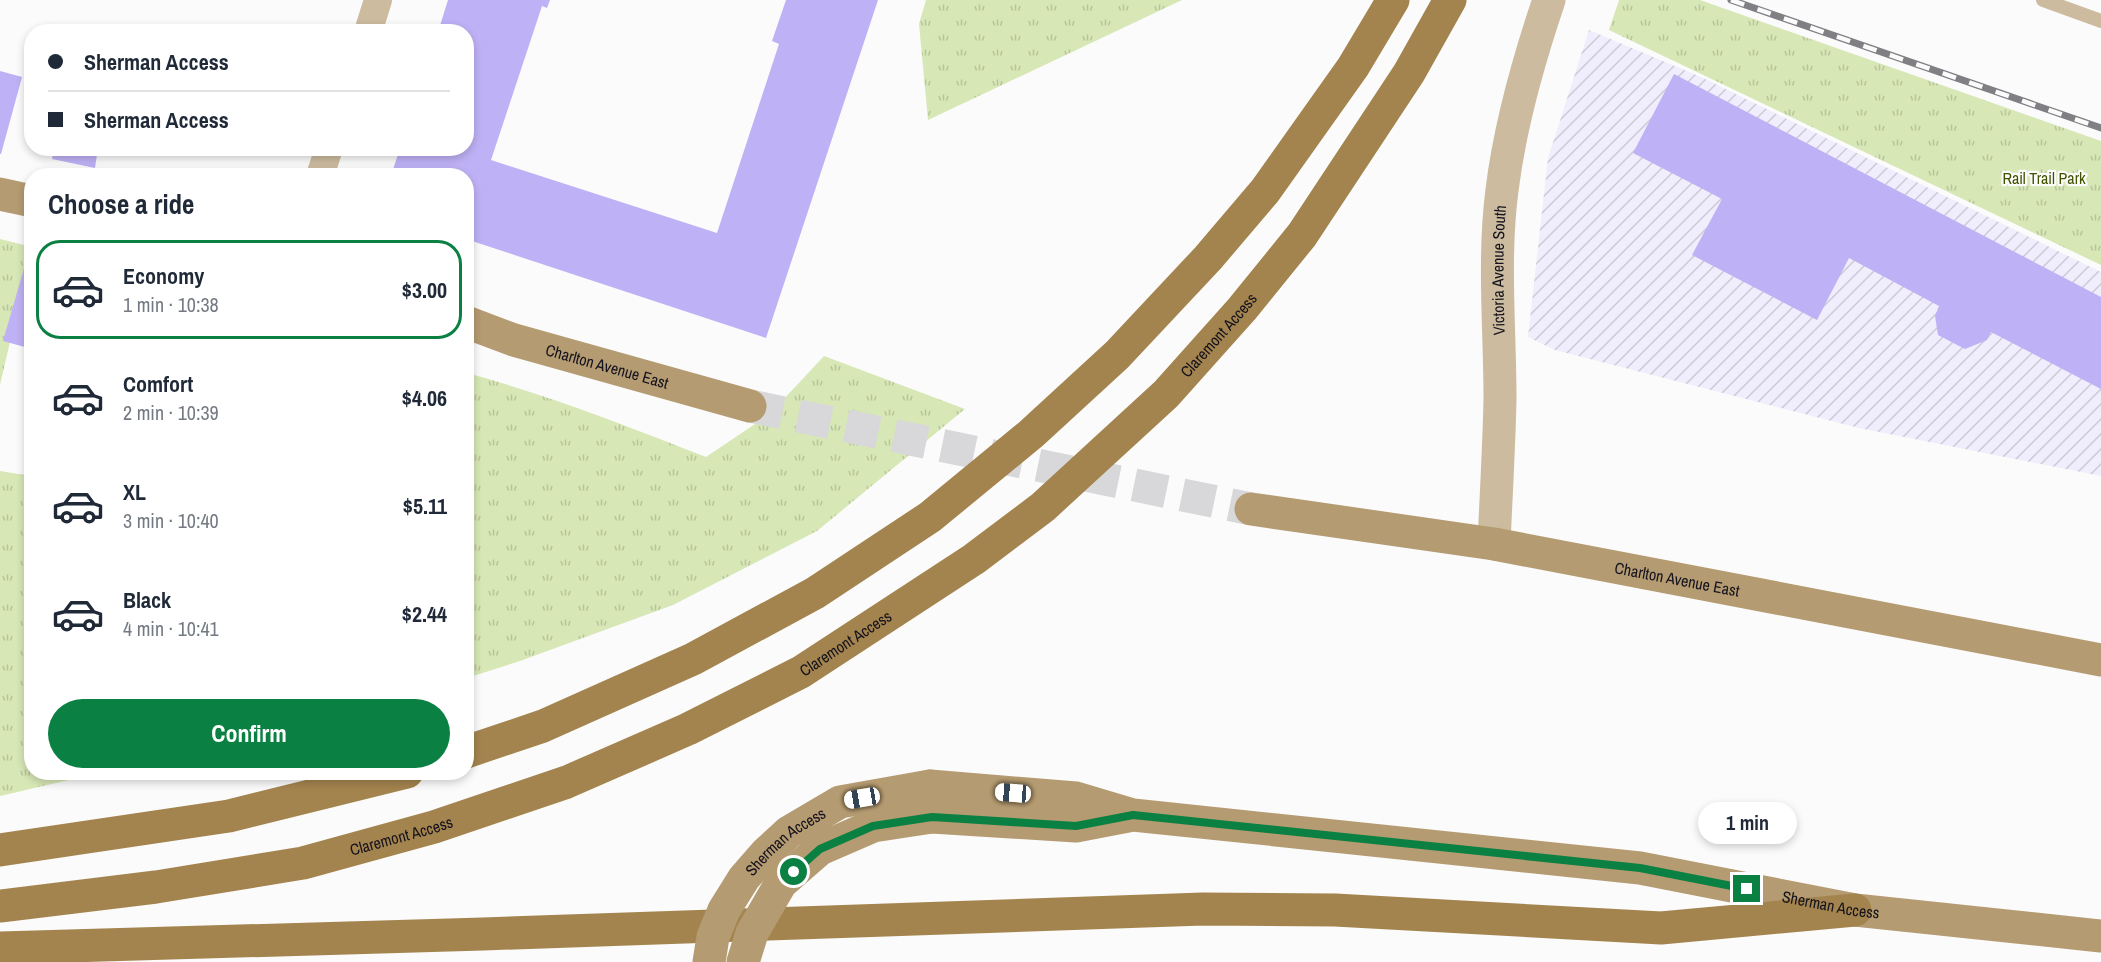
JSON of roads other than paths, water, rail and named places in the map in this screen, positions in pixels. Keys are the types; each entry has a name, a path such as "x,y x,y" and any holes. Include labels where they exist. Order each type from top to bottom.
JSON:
{"main road":[{"path":"474,749 543,726 693,659 815,593 930,517 1031,435 1117,355 1208,258 1265,192 1353,67 1393,0"},
{"name":"Claremont Access","path":"0,906 156,887 303,863 434,827 567,782 688,729 801,672 975,559 1042,507 1166,394 1242,309 1302,235 1409,73 1450,0"},
{"path":"0,194 24,199"},
{"name":"Charlton Avenue East","path":"474,325 514,340 750,406"},
{"name":"Charlton Avenue East","path":"1251,508 1494,544 2101,660"},
{"path":"0,850 229,816 375,780"},
{"name":"Sherman Access","path":"709,962 713,937 723,910 758,862 789,832 840,802 931,802 1076,826 1133,815 1640,868 1855,910 2101,936"},
{"name":"Sherman Access","path":"743,962 752,933 781,884 820,849 931,802"},
{"path":"0,948 494,934 1203,909 1335,910 1661,928 1855,910"}],"street":[{"path":"370,24 378,0"},
{"name":"Victoria Avenue South","path":"1494,544 1500,399 1497,258 1502,190 1512,129 1549,0"}],"lane":[{"path":"2043,0 2101,21"}],"tunnel":[{"path":"750,406 1251,509"}],"railway":[{"path":"1731,0 2101,128"}],"park label":[{"name":"Rail Trail Park","path":"2044,178"}]}
